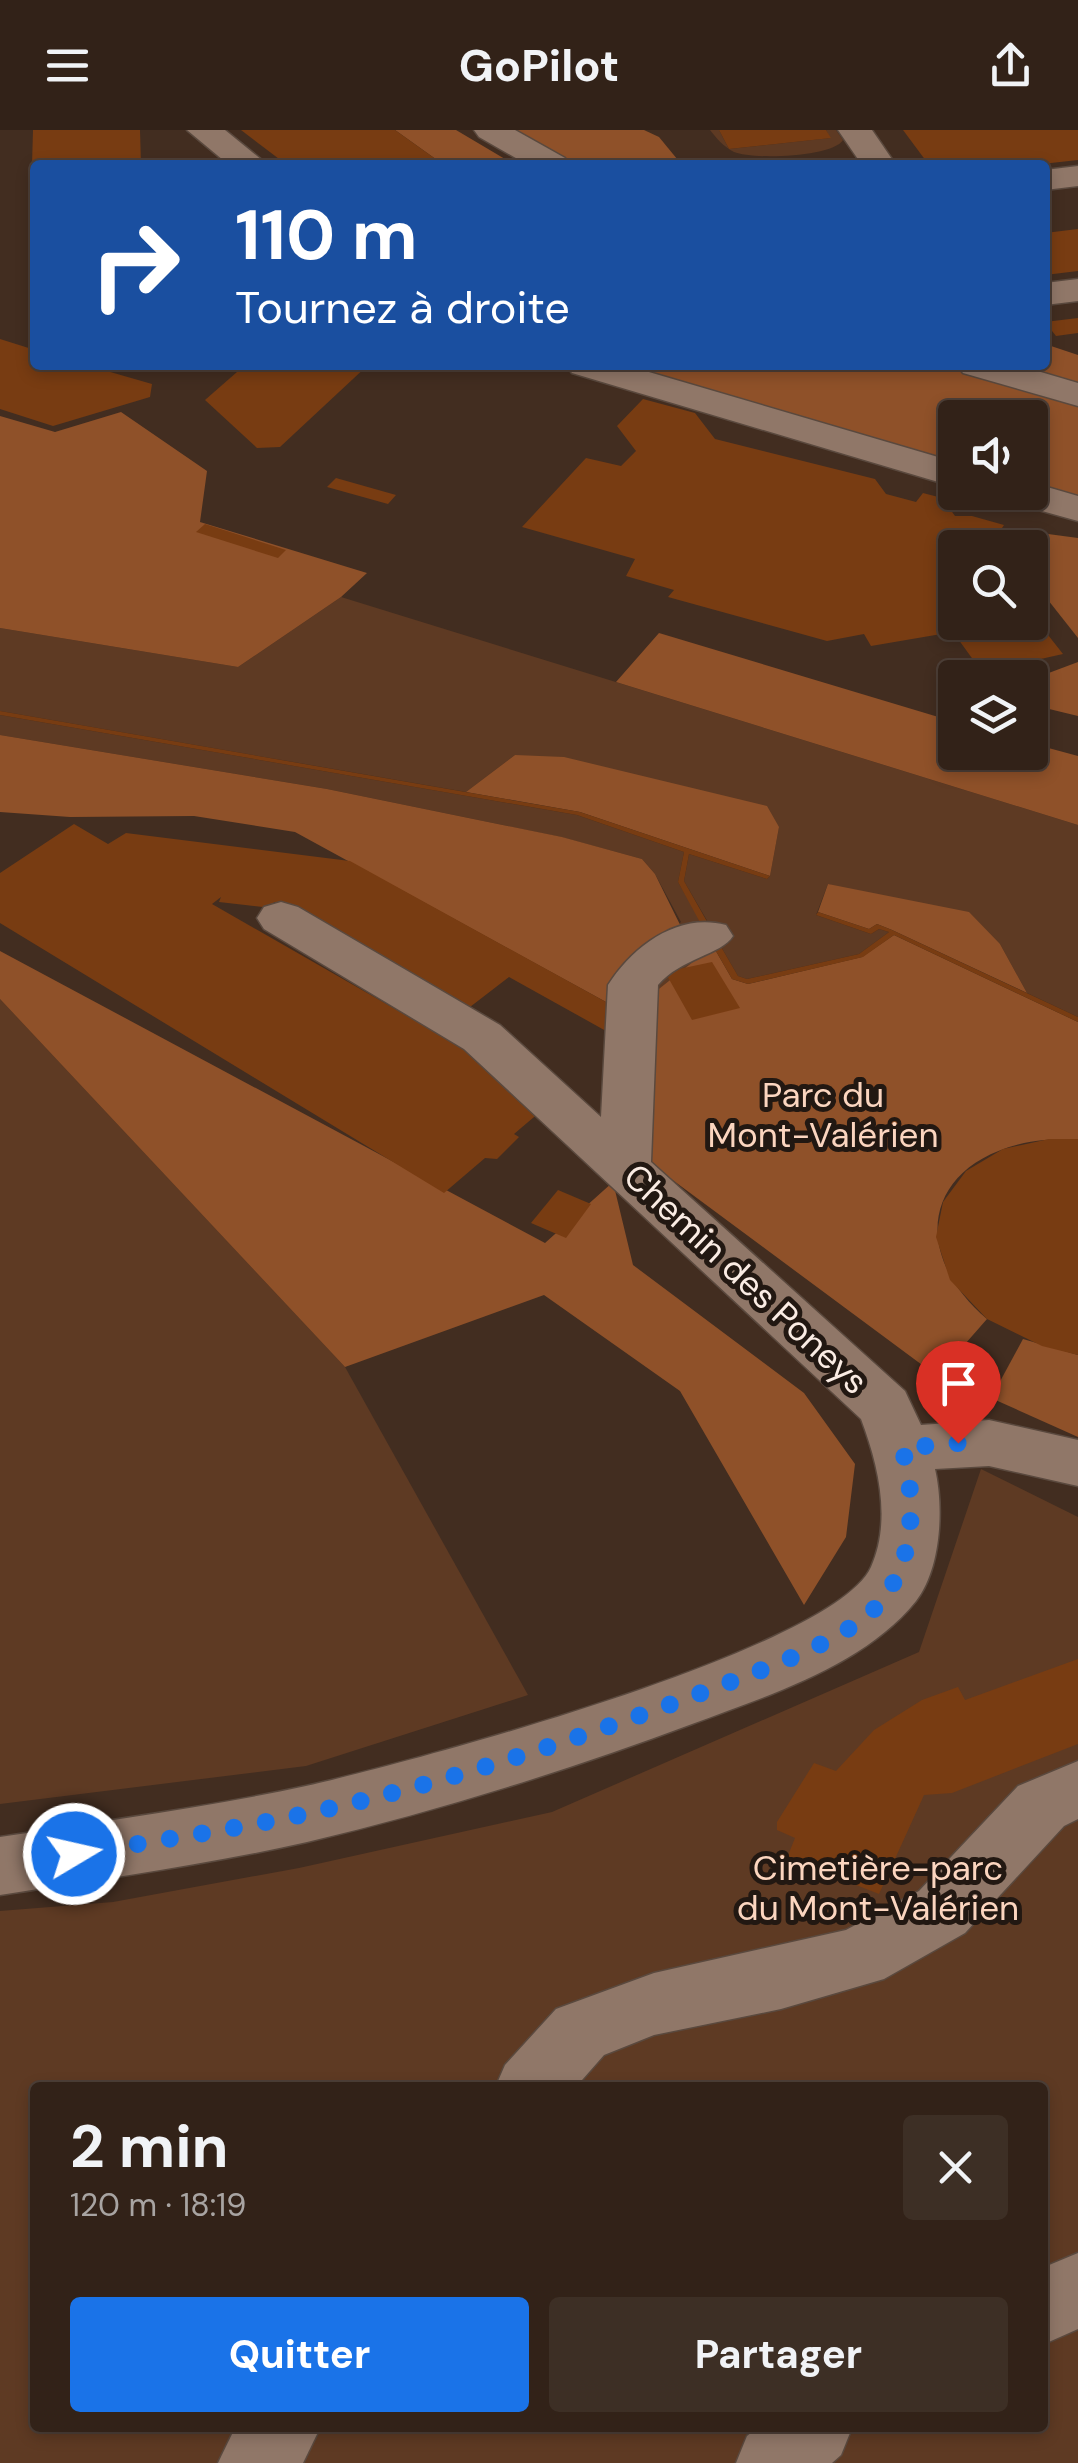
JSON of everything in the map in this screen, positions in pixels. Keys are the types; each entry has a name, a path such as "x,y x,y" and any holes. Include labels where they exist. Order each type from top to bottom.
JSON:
{"street":[{"path":"204,130 244,160"},
{"path":"492,130 544,160"},
{"path":"855,130 876,160"},
{"path":"1050,179 1078,176"},
{"path":"1050,293 1078,290"},
{"path":"601,370 938,469"},
{"path":"993,370 1078,395"},
{"path":"1048,500 1078,509"},
{"name":"Chemin des Poneys","path":"281,918 482,1037 616,1159 894,1428"},
{"path":"616,1159 633,985 641,971 663,952 710,936"},
{"path":"0,1866 306,1814 508,1758 650,1712 770,1667 830,1638 875,1609 896,1582 910,1528 913,1494 894,1428 1078,1463"},
{"path":"535,2082 580,2032 654,2004 860,1957 942,1912 1041,1806 1078,1789"},
{"path":"1048,2305 1078,2289"},
{"path":"256,2463 279,2432"},
{"path":"774,2463 809,2432"}],"green space":[{"path":"395,130 456,130 507,160 437,160"},
{"path":"508,130 644,130 659,137 678,160 562,160"},
{"path":"710,130 719,130 729,149 830,138 826,130 836,130 843,140 836,146 809,153 758,156 730,150 720,142"},
{"path":"1050,346 1078,355 1078,386 1024,370 1050,370"},
{"path":"626,370 962,370 1016,389 1078,403 1078,498 1048,490 1048,400 938,400 938,459"},
{"path":"121,412 207,471 200,522 367,573 341,597 238,667 0,628 0,416 55,432"},
{"path":"1048,534 1078,538 1078,638 1048,600"},
{"path":"341,597 1078,825 1078,1017 1027,993 1000,944 828,884 816,915 871,934 879,929 889,932 859,954 747,979 738,976 720,945 606,1031 606,1002 681,922 655,874 642,859 561,837 327,789 0,735 0,715 577,815 684,852 678,882 701,921 709,924 684,881 689,854 767,879 770,876 779,827 515,755 466,792 0,711 0,628 238,667"},
{"path":"659,633 938,717 938,770 1048,770 1048,748 1078,756 1078,825 616,682"},
{"path":"1078,662 1078,716 1048,709 1048,673"},
{"path":"0,735 327,789 562,837 642,859 655,874 692,949 606,1002 295,832 194,816 70,817 0,812"},
{"path":"515,755 564,757 767,806 779,827 770,876 580,812 466,792"},
{"path":"828,884 969,912 1000,944 1027,993 877,924 869,929 818,912"},
{"name":"Parc du Mont-Valérien","path":"894,935 1078,1022 1078,1139 1024,1143 990,1155 964,1171 947,1192 939,1216 938,1241 946,1268 963,1294 987,1319 937,1376 624,1144 606,1031 713,946 732,979 748,984 862,957"},
{"name":"Parc du Mont-Valérien","path":"0,951 545,1243 613,1182 633,1265 804,1393 855,1464 846,1537 804,1605 680,1391 544,1295 345,1367 0,999"},
{"path":"0,999 345,1367 528,1695 306,1766 0,1804"},
{"path":"1023,1339 1078,1355 1078,1437 991,1398"},
{"name":"Cimetière-parc du Mont-Valérien","path":"981,1469 1078,1517 1078,2463 0,2463 0,1911 113,1902 299,1868 552,1812 919,1652"}],"building":[{"path":"33,130 140,130 141,160 32,160"},
{"path":"241,130 395,130 437,160 280,160"},
{"path":"719,130 826,130 831,138 729,149"},
{"path":"903,130 1078,130 1078,160 1050,163 1050,160 925,160"},
{"path":"1078,229 1078,271 1050,274 1050,232"},
{"path":"1078,318 1078,333 1056,336 1050,321"},
{"path":"0,339 30,348 30,370 103,370 152,384 150,397 53,426 0,409"},
{"path":"239,370 363,370 280,447 257,448 205,400"},
{"path":"643,399 695,413 715,439 875,479 886,494 916,502 923,493 938,497 938,510 1004,525 1001,530 938,530 938,635 871,646 864,634 827,641 668,597 674,590 626,576 635,559 522,527 586,458 621,466 636,451 617,426"},
{"path":"336,478 396,495 388,504 327,487"},
{"path":"205,524 286,550 278,558 196,532"},
{"path":"1048,635 1063,654 1036,660 973,660 959,640 1048,640"},
{"path":"0,711 580,812 770,876 767,879 689,854 684,881 709,925 702,926 678,882 684,852 577,815 0,715"},
{"path":"74,824 108,844 126,833 350,861 606,1002 606,1031 509,977 470,1007 290,904 274,902 272,908 219,902 221,897 212,904 554,1100 514,1134 519,1137 497,1159 485,1158 444,1193 0,923 0,873"},
{"path":"818,912 869,929 877,924 892,930 1078,1017 1078,1022 894,935 863,957 748,984 732,979 713,946 720,945 738,976 747,979 859,954 889,932 879,929 871,934 816,915"},
{"path":"712,962 740,1008 692,1020 665,972"},
{"path":"1049,1139 1078,1139 1078,1355 1042,1346 987,1319 950,1280 936,1237 943,1202 966,1171 1003,1149"},
{"path":"558,1190 591,1204 566,1238 531,1223"},
{"path":"1078,1659 1078,1744 952,1793 924,1795 879,1894 787,1858 795,1838 777,1830 777,1822 814,1763 836,1771 874,1730 922,1700 958,1687 965,1700"}],"route":[{"path":"74,1854 306,1814 508,1758 650,1712 770,1667 830,1638 875,1609 896,1582 910,1528 913,1494 902,1448 958,1443"}]}
